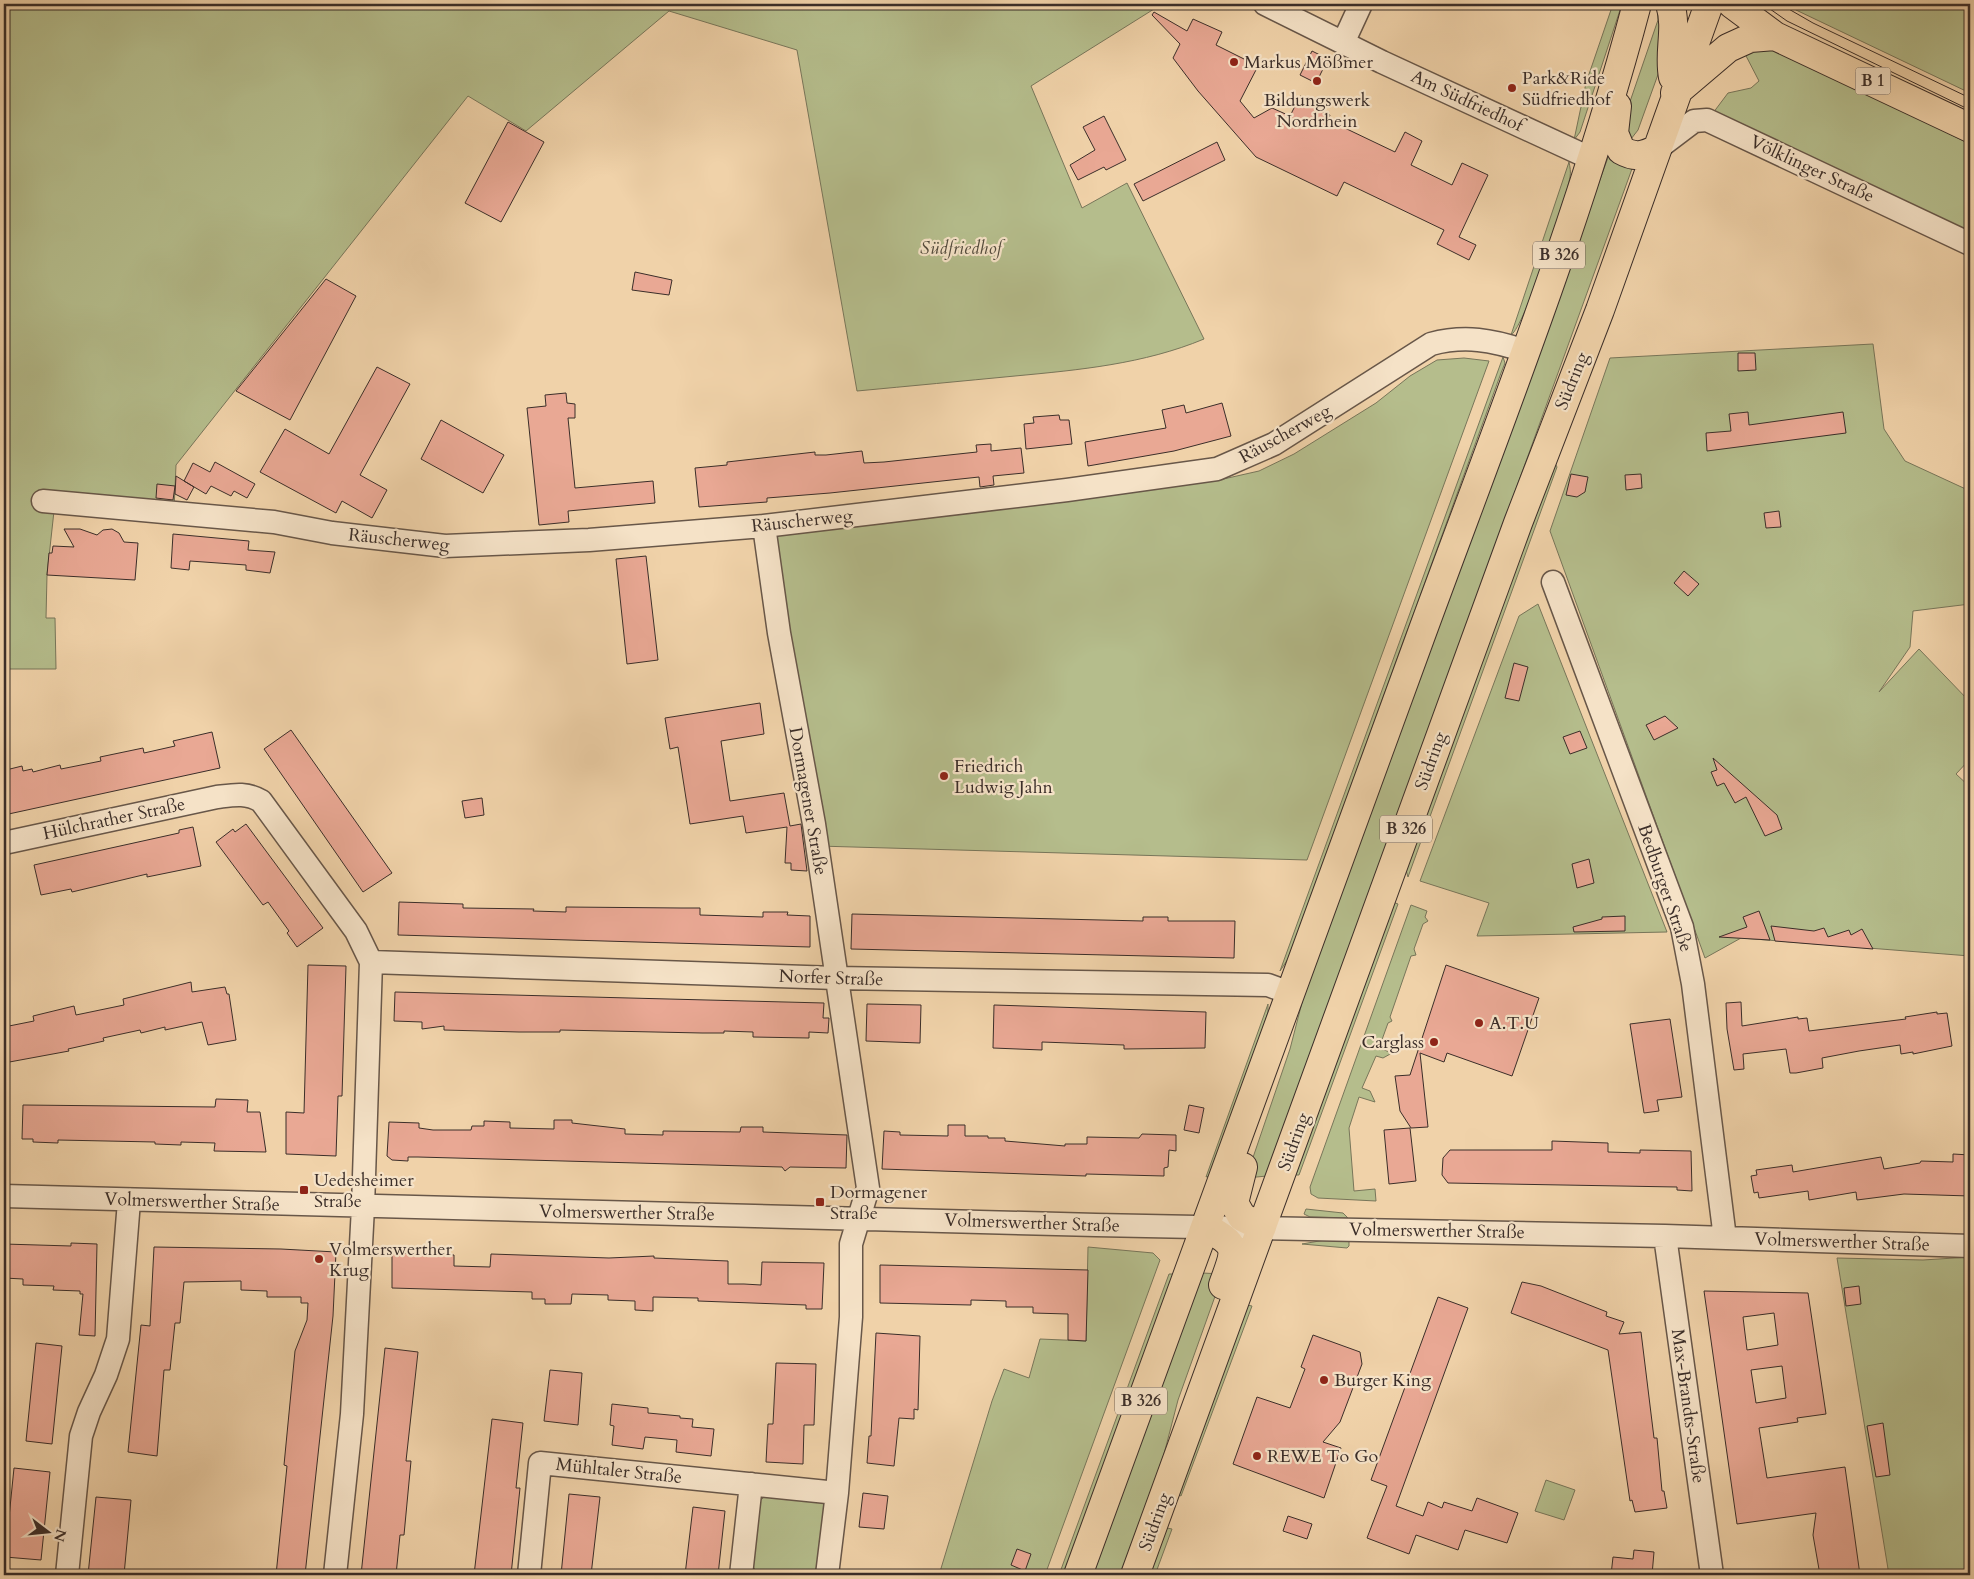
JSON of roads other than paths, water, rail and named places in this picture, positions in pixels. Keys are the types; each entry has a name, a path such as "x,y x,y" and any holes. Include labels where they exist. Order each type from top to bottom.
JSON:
{"main road":[{"name":"B 326","path":"1078,1575 1525,351 1592,158 1617,80 1637,4"},
{"path":"1670,4 1674,28 1670,65 1675,93"},
{"name":"Südring","path":"1135,1575 1518,523 1578,369 1657,149 1675,93 1709,4"},
{"name":"B 1","path":"1732,4 1776,36 1970,128"},
{"name":"B 1","path":"1675,93 1728,48 1750,38 1776,36"},
{"path":"1617,80 1614,133 1621,150 1632,156 1642,156 1657,149"},
{"path":"1241,1131 1246,1156 1234,1203 1242,1217 1262,1227"},
{"path":"1205,1228 1224,1238 1232,1247 1231,1263 1214,1308 1220,1339"}],"street":[{"name":"Am Südfriedhof","path":"1265,4 1343,43 1592,158"},
{"path":"1343,43 1361,4"},
{"name":"Völklinger Straße","path":"1657,149 1694,121 1707,120 1970,244"},
{"name":"Räuscherweg","path":"43,501 274,522 332,532 445,546 589,540 764,526 1067,490 1217,469 1274,444 1431,344 1448,340 1482,339 1525,351"},
{"name":"Dormagener Straße","path":"764,526 779,633 814,824 868,1188 851,1244 851,1317 838,1493 827,1575"},
{"name":"Bedburger Straße","path":"1553,582 1682,927 1693,984 1725,1238"},
{"name":"Hülchrather Straße","path":"4,843 225,796 243,794 261,801 356,931 371,962"},
{"path":"335,1575 352,1414 363,1207 371,962"},
{"name":"Norfer Straße","path":"371,962 836,978 1268,985 1290,993"},
{"name":"Volmerswerther Straße","path":"4,1196 129,1201 1205,1228 1262,1227 1665,1236 1970,1246"},
{"path":"67,1575 82,1436 89,1412 106,1376 118,1340 129,1201"},
{"name":"Max-Brandts-Straße","path":"1665,1236 1712,1575"},
{"name":"Mühltaler Straße","path":"528,1575 540,1463 750,1484"},
{"path":"741,1575 750,1484 838,1493"}],"tram line":[{"path":"1763,4 1787,21 1970,110"},
{"path":"1780,4 1813,23 1970,98"}],"place":[{"name":"Markus Mößmer","path":"1234,62"},
{"name":"Bildungswerk Nordrhein","path":"1317,81"},
{"name":"Park&Ride Südfriedhof","path":"1512,88"},
{"name":"Friedrich Ludwig Jahn","path":"944,776"},
{"name":"A.T.U","path":"1479,1023"},
{"name":"Carglass","path":"1434,1042"},
{"name":"Uedesheimer Straße","path":"304,1190"},
{"name":"Dormagener Straße","path":"820,1202"},
{"name":"Volmerswerther Krug","path":"319,1259"},
{"name":"Burger King","path":"1324,1380"},
{"name":"REWE To Go","path":"1257,1456"}],"park label":[{"name":"Südfriedhof","path":"961,248"}]}
